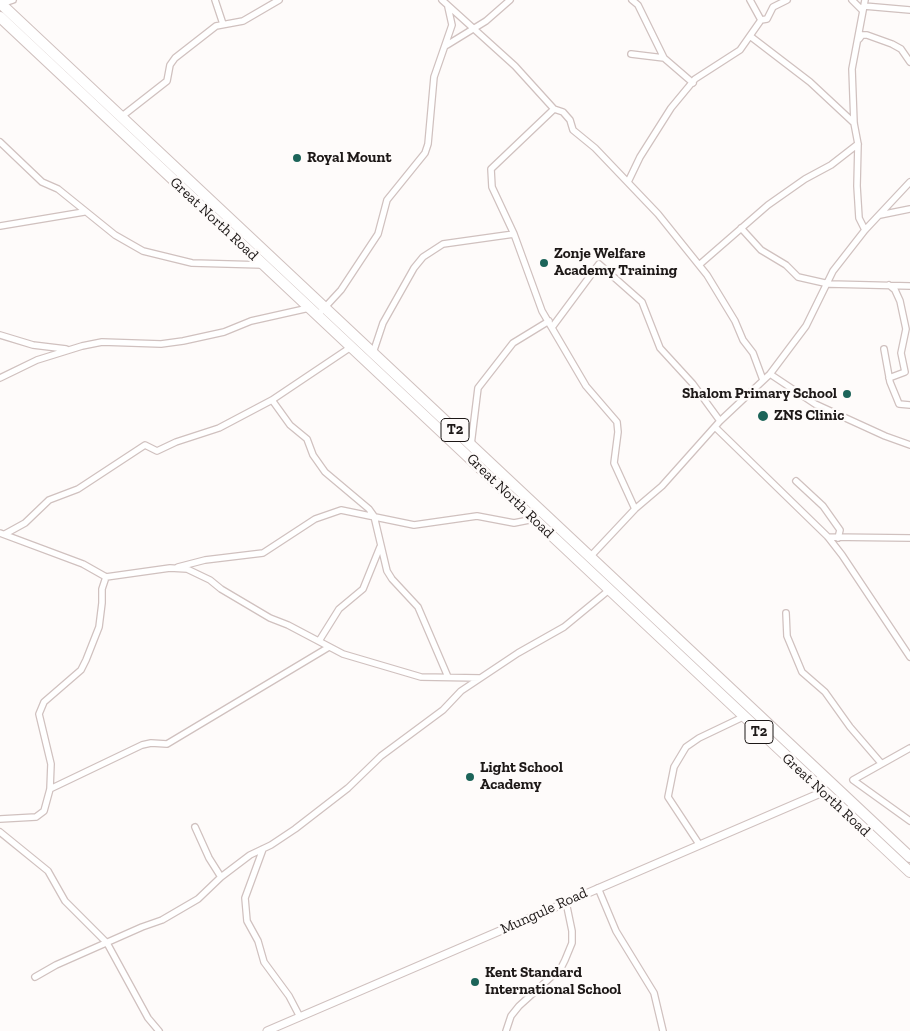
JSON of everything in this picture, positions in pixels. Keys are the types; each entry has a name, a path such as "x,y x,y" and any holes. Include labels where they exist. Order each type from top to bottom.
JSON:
{"highway":[{"name":"Great North Road","path":"0,4 910,857"},
{"name":"Great North Road","path":"0,17 910,872"}],"street":[{"path":"0,4 13,0"},
{"path":"215,0 223,24"},
{"path":"121,117 167,80 170,65 175,58 216,26 243,21 279,0"},
{"path":"442,0 515,66 554,109 563,112 570,120 573,130 595,148 658,214 699,265 722,299 743,340 753,353 763,380"},
{"path":"446,46 473,27 492,17 510,0"},
{"path":"632,0 638,5 664,58 693,83"},
{"path":"750,0 762,20"},
{"path":"628,182 634,167 661,124 701,73 740,50 762,20 767,19 773,7 787,0"},
{"path":"852,0 864,6 910,10"},
{"path":"317,316 325,308 378,234 385,208 392,193 425,153 428,144 434,77 452,25 447,5"},
{"path":"864,6 852,69 854,123 858,144 858,210 859,218 865,230"},
{"path":"858,42 862,35 872,36 901,49 910,62"},
{"path":"750,36 810,82 854,123"},
{"path":"631,54 664,58"},
{"path":"554,109 491,169 494,195 514,234 536,299 586,386 617,422 618,432 614,463 635,509"},
{"path":"0,142 42,182 58,189 85,212 130,245 158,256 209,264 263,265"},
{"path":"699,265 768,204 800,182 831,165 858,144"},
{"path":"582,565 635,509 662,486 720,421 770,374 806,326 829,284 833,272 865,230 910,182"},
{"path":"880,215 910,209"},
{"path":"0,226 85,212"},
{"path":"740,228 761,250 786,265 798,276 829,284 910,286"},
{"path":"372,353 383,323 414,268 423,256 443,244 514,234"},
{"path":"471,445 478,388 514,343 551,323 599,264 642,302 660,348 693,384 720,421"},
{"path":"889,285 895,290 900,300 906,329 901,353 905,372 889,378"},
{"path":"0,378 30,363 69,350 102,342 161,344 183,341 224,332 252,321 309,308"},
{"path":"0,335 33,346 69,350"},
{"path":"2,534 25,523 48,500 68,495 78,490 145,445 154,450 161,450 176,442 219,428 272,400 351,347"},
{"path":"884,349 889,378 900,404 910,405"},
{"path":"770,374 815,404 885,436 910,445"},
{"path":"272,400 290,425 307,439 313,455 325,472 369,509 374,516 380,546 392,579 418,607 448,677"},
{"path":"715,427 828,537 910,657"},
{"path":"796,481 823,506 840,530 838,538"},
{"path":"2,534 83,564 106,577 138,571 178,567 205,560 263,553 315,519 341,510 414,525 477,516 514,523 534,519"},
{"path":"828,537 910,538"},
{"path":"319,641 339,609 363,589 380,546"},
{"path":"178,567 199,574 270,618 349,656 377,663 405,674 480,678"},
{"path":"0,819 40,816 48,803 52,764 39,714 44,702 52,693 84,666 99,627 102,589 106,577"},
{"path":"35,978 107,943 162,920 198,900 221,877 250,855 295,829 348,788 381,756 443,710 462,691 564,627 608,590"},
{"path":"786,612 787,636 802,672 821,687 881,763"},
{"path":"50,790 142,746 151,743 167,744 330,647"},
{"path":"699,844 668,796 674,767 686,747 699,738 743,717"},
{"path":"910,748 853,780 910,821"},
{"name":"Mungule Road","path":"267,1031 823,792"},
{"path":"195,827 221,877"},
{"path":"0,832 48,871 65,901 107,943 148,1018 160,1031"},
{"path":"263,849 245,898 247,921 258,941 264,962 289,996 300,1016"},
{"path":"598,888 616,931 654,993 663,1031"},
{"path":"506,1031 511,1016 519,1006 561,968 565,960 572,943 572,931 566,902"}],"place":[{"name":"Royal Mount","path":"297,158"},
{"name":"Zonje Welfare Academy Training","path":"544,263"},
{"name":"Shalom Primary School","path":"847,394"},
{"name":"ZNS Clinic","path":"763,416"},
{"name":"Light School Academy","path":"470,777"},
{"name":"Kent Standard International School","path":"475,982"}]}
